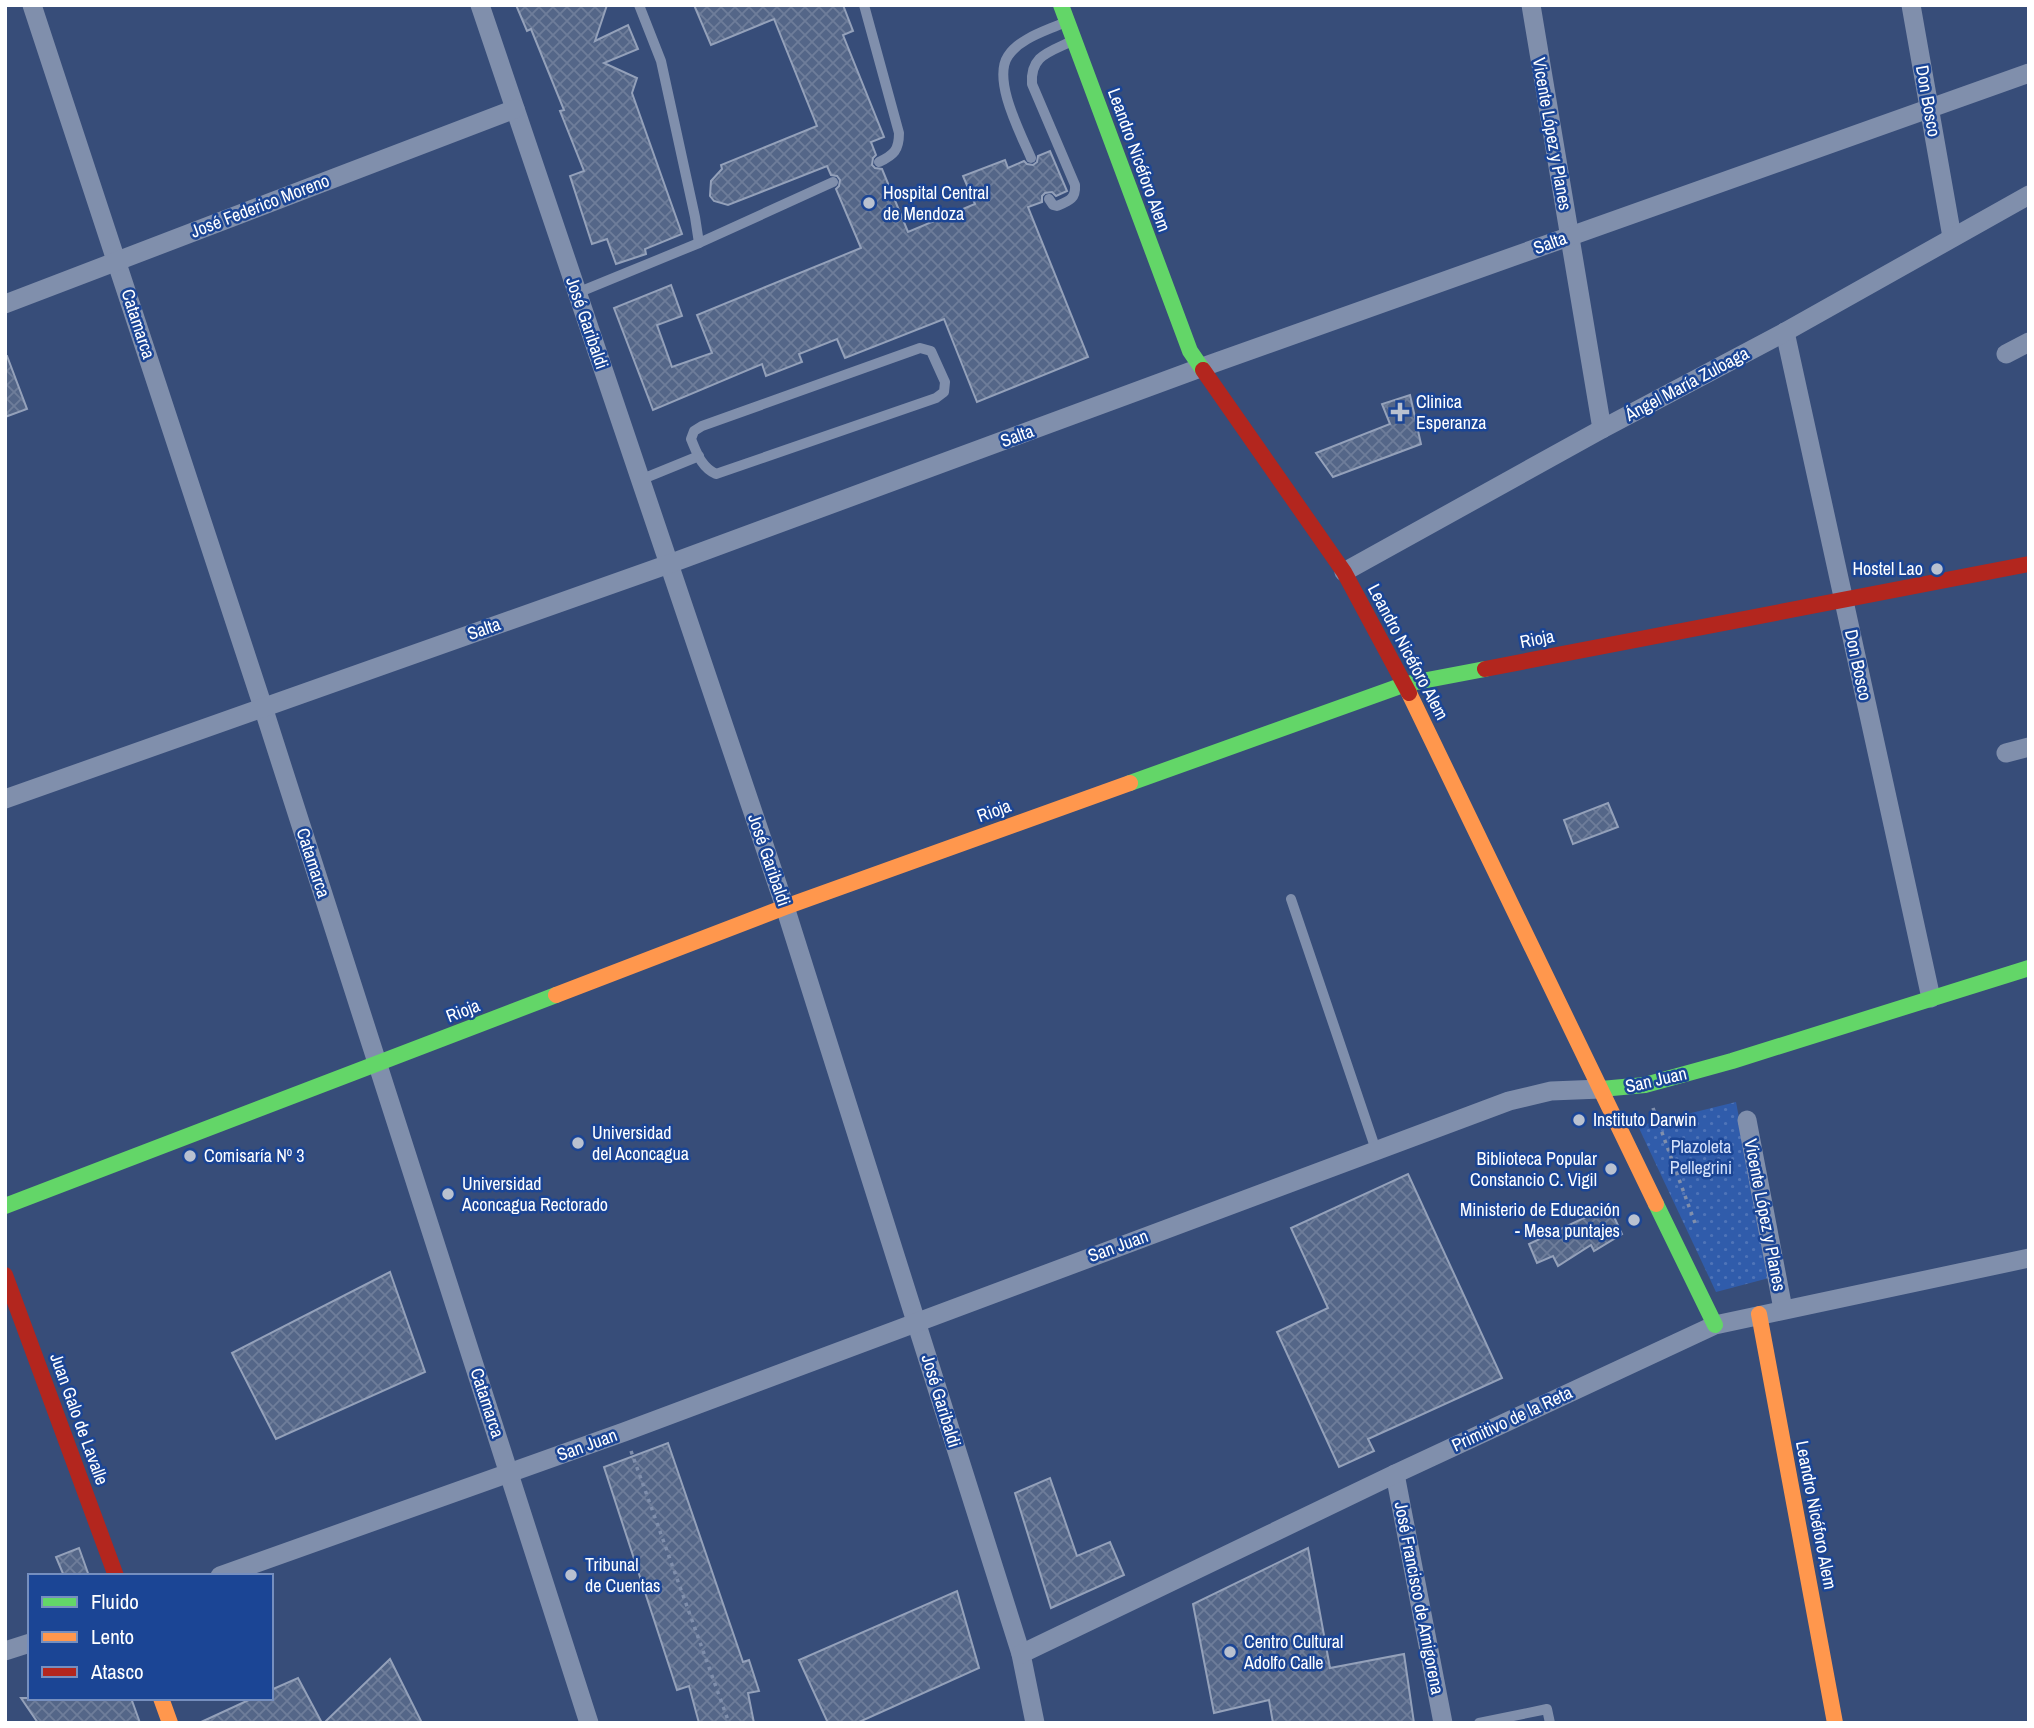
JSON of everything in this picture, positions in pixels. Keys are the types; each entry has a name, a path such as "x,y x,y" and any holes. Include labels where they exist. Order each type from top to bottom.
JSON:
{"street":[{"name":"Catamarca","path":"32,5 263,707 589,1723"},
{"name":"José Garibaldi","path":"480,5 785,906 1021,1654 1035,1723"},
{"name":"Vicente López y Planes","path":"1531,5 1602,429"},
{"name":"Don Bosco","path":"1911,5 1952,237"},
{"name":"Leandro Nicéforo Alem","path":"1064,13 1183,334 1200,368 1344,572 1406,684 1715,1325"},
{"name":"Salta","path":"5,799 668,565 1200,368 2029,73"},
{"name":"José Federico Moreno","path":"5,304 515,109"},
{"name":"Ángel María Zuloaga","path":"1344,572 1602,429 1785,332 2029,195"},
{"name":"Don Bosco","path":"1785,332 1931,998"},
{"path":"2006,354 2029,342"},
{"name":"Rioja","path":"5,1206 785,906 1406,684 2029,565"},
{"path":"2006,753 2029,747"},
{"name":"San Juan","path":"226,1574 624,1432 1529,1094 1644,1085 1745,1057 2029,968"},
{"name":"Vicente López y Planes","path":"1747,1121 1783,1309"},
{"name":"Primitivo de la Reta","path":"1021,1654 1395,1474 1715,1325 2029,1258"},
{"name":"Juan Galo de Lavalle","path":"5,1275 115,1574"},
{"name":"Leandro Nicéforo Alem","path":"1759,1314 1835,1723"},
{"name":"José Francisco de Amigorena","path":"1395,1474 1443,1723"},
{"path":"5,1651 28,1644"},
{"path":"162,1700 170,1723"}],"lane":[{"path":"639,5 661,61 699,243"},
{"path":"864,5 899,133 899,147 892,156 879,162"},
{"path":"1031,158 1005,92 1007,57 1023,41 1064,13"},
{"path":"1049,199 1053,205 1058,206 1073,199 1076,194 1075,185 1032,84 1031,69 1040,57 1074,40"},
{"path":"577,293 699,243 833,182"},
{"path":"920,348 931,351 945,382 944,392 936,398 716,474 706,469 698,456 691,439 694,431 702,426 920,348"},
{"path":"640,480 698,456"},
{"path":"1291,899 1376,1150"},
{"path":"1479,1723 1547,1709 1550,1723"}],"path":[{"path":"1644,1085 1697,1229"},
{"path":"624,1432 729,1723"}],"green space":[{"name":"Plazoleta Pellegrini","path":"1736,1102 1769,1278 1716,1292 1638,1126"}],"building":[{"path":"516,5 607,5 595,41 628,25 638,49 604,63 637,78 632,93 682,234 645,249 646,254 616,264 607,239 592,244 570,176 584,171 560,111 564,110 531,29 527,31"},
{"name":"Hospital Central de Mendoza","path":"694,5 843,5 853,31 843,35 884,137 871,142 876,155 872,165 882,169 908,232 975,204 963,176 1005,160 1008,168 1024,161 1033,165 1038,156 1050,151 1067,191 1056,196 1052,192 1045,193 1042,202 1028,207 1088,357 977,402 944,319 845,358 837,339 799,354 802,362 766,376 762,364 653,410 614,308 671,285 682,316 657,325 672,367 712,353 697,315 861,248 836,189 840,180 831,175 827,166 728,205 714,201 710,196 711,181 722,169 721,165 817,126 774,19 711,45"},
{"path":"5,356 27,409 5,417"},
{"name":"Clinica Esperanza","path":"1410,395 1421,444 1333,477 1316,453 1390,424 1382,404"},
{"path":"1608,803 1618,827 1573,844 1564,820"},
{"path":"1408,1174 1502,1378 1368,1439 1374,1451 1339,1467 1277,1332 1328,1308 1291,1228"},
{"path":"1609,1206 1622,1234 1594,1251 1591,1245 1558,1266 1553,1256 1537,1263 1529,1244"},
{"path":"390,1272 425,1372 276,1439 232,1353"},
{"path":"668,1443 743,1662 749,1660 759,1691 748,1693 754,1723 699,1723 689,1686 677,1690 604,1467"},
{"path":"1050,1478 1077,1556 1110,1542 1124,1575 1051,1608 1015,1493"},
{"path":"79,1548 88,1574 63,1574 56,1557"},
{"path":"1308,1548 1330,1668 1404,1654 1414,1723 1273,1723 1269,1700 1214,1713 1193,1604"},
{"path":"957,1591 979,1668 857,1723 828,1723 799,1660"},
{"path":"390,1659 422,1723 324,1723"},
{"path":"298,1678 322,1723 199,1723 249,1700 273,1700 273,1689"},
{"path":"21,1698 132,1700 140,1723 38,1723"}],"traffic: fast":[{"path":"1061,5 1190,351 1203,370"},
{"path":"1130,783 1406,684 1485,669"},
{"path":"1601,1089 1645,1085 1732,1061 2029,968"},
{"path":"5,1206 556,995"},
{"path":"1656,1204 1715,1325"}],"traffic: slow":[{"path":"1409,693 1656,1204"},
{"path":"556,995 785,907 1130,783"},
{"path":"1759,1314 1835,1723"},
{"path":"162,1700 170,1723"}],"traffic: jam":[{"path":"1203,370 1344,572 1409,693"},
{"path":"1485,669 2029,564"},
{"path":"5,1275 115,1574"}],"place":[{"name":"Hospital Central de Mendoza","path":"869,203"},
{"name":"Clinica Esperanza","path":"1400,412"},
{"name":"Hostel Lao","path":"1937,569"},
{"name":"Instituto Darwin","path":"1579,1120"},
{"name":"Universidad del Aconcagua","path":"578,1143"},
{"name":"Comisaría Nº 3","path":"190,1156"},
{"name":"Biblioteca Popular Constancio C. Vigil","path":"1611,1169"},
{"name":"Universidad Aconcagua Rectorado","path":"448,1194"},
{"name":"Ministerio de Educación - Mesa puntajes","path":"1634,1220"},
{"name":"Tribunal de Cuentas","path":"571,1575"},
{"name":"Centro Cultural Adolfo Calle","path":"1230,1652"}]}
